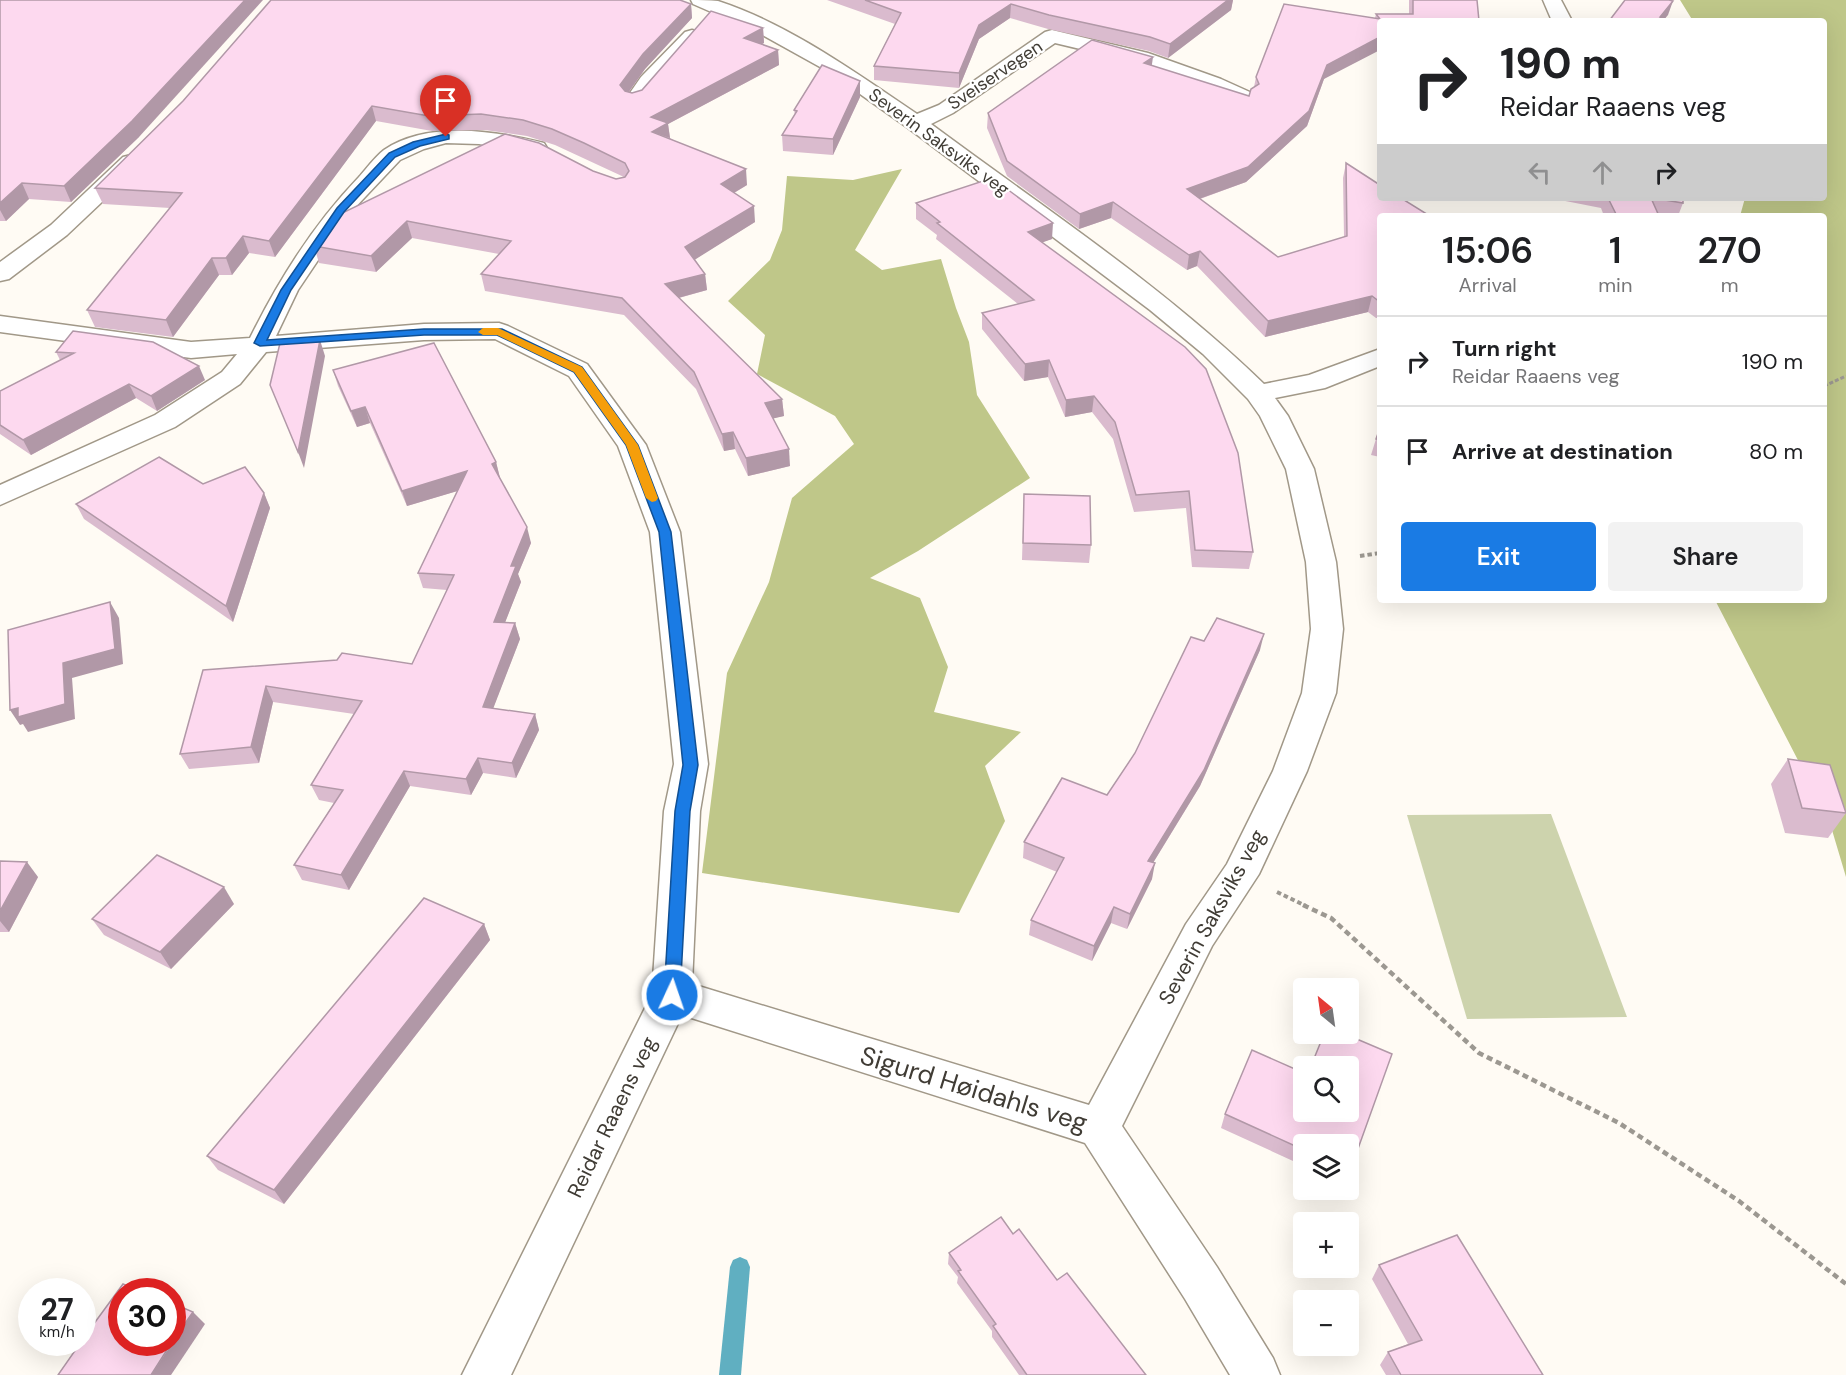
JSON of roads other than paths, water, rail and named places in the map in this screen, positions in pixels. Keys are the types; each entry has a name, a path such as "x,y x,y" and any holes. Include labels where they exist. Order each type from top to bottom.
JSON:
{"street":[{"path":"1552,0 1561,18"},
{"name":"Severin Saksviks veg","path":"635,100 648,81 682,46 708,3 819,56 916,123 1159,305 1212,348 1257,393 1274,416 1300,469 1321,562 1327,629 1319,693 1290,771 1241,874 1199,934 1099,1128"},
{"name":"Sveiservegen","path":"916,123 946,109 1052,36 1141,57 1214,83 1245,97"},
{"path":"0,496 165,422 231,378 260,343 286,290 340,210 392,155 417,144 446,137 479,138 538,148 558,158"},
{"path":"0,274 59,230 144,150"},
{"path":"59,230 83,230"},
{"path":"9,325 62,319"},
{"name":"Reidar Raaens veg","path":"9,325 191,350 424,332 498,332 578,370 632,445 665,532 691,765 682,811 672,995 486,1375"},
{"path":"1257,393 1316,382 1377,358"},
{"name":"Sigurd Høidahls veg","path":"672,995 1099,1128 1201,1283 1256,1375"}],"waterway":[{"path":"730,1375 740,1267"}]}
